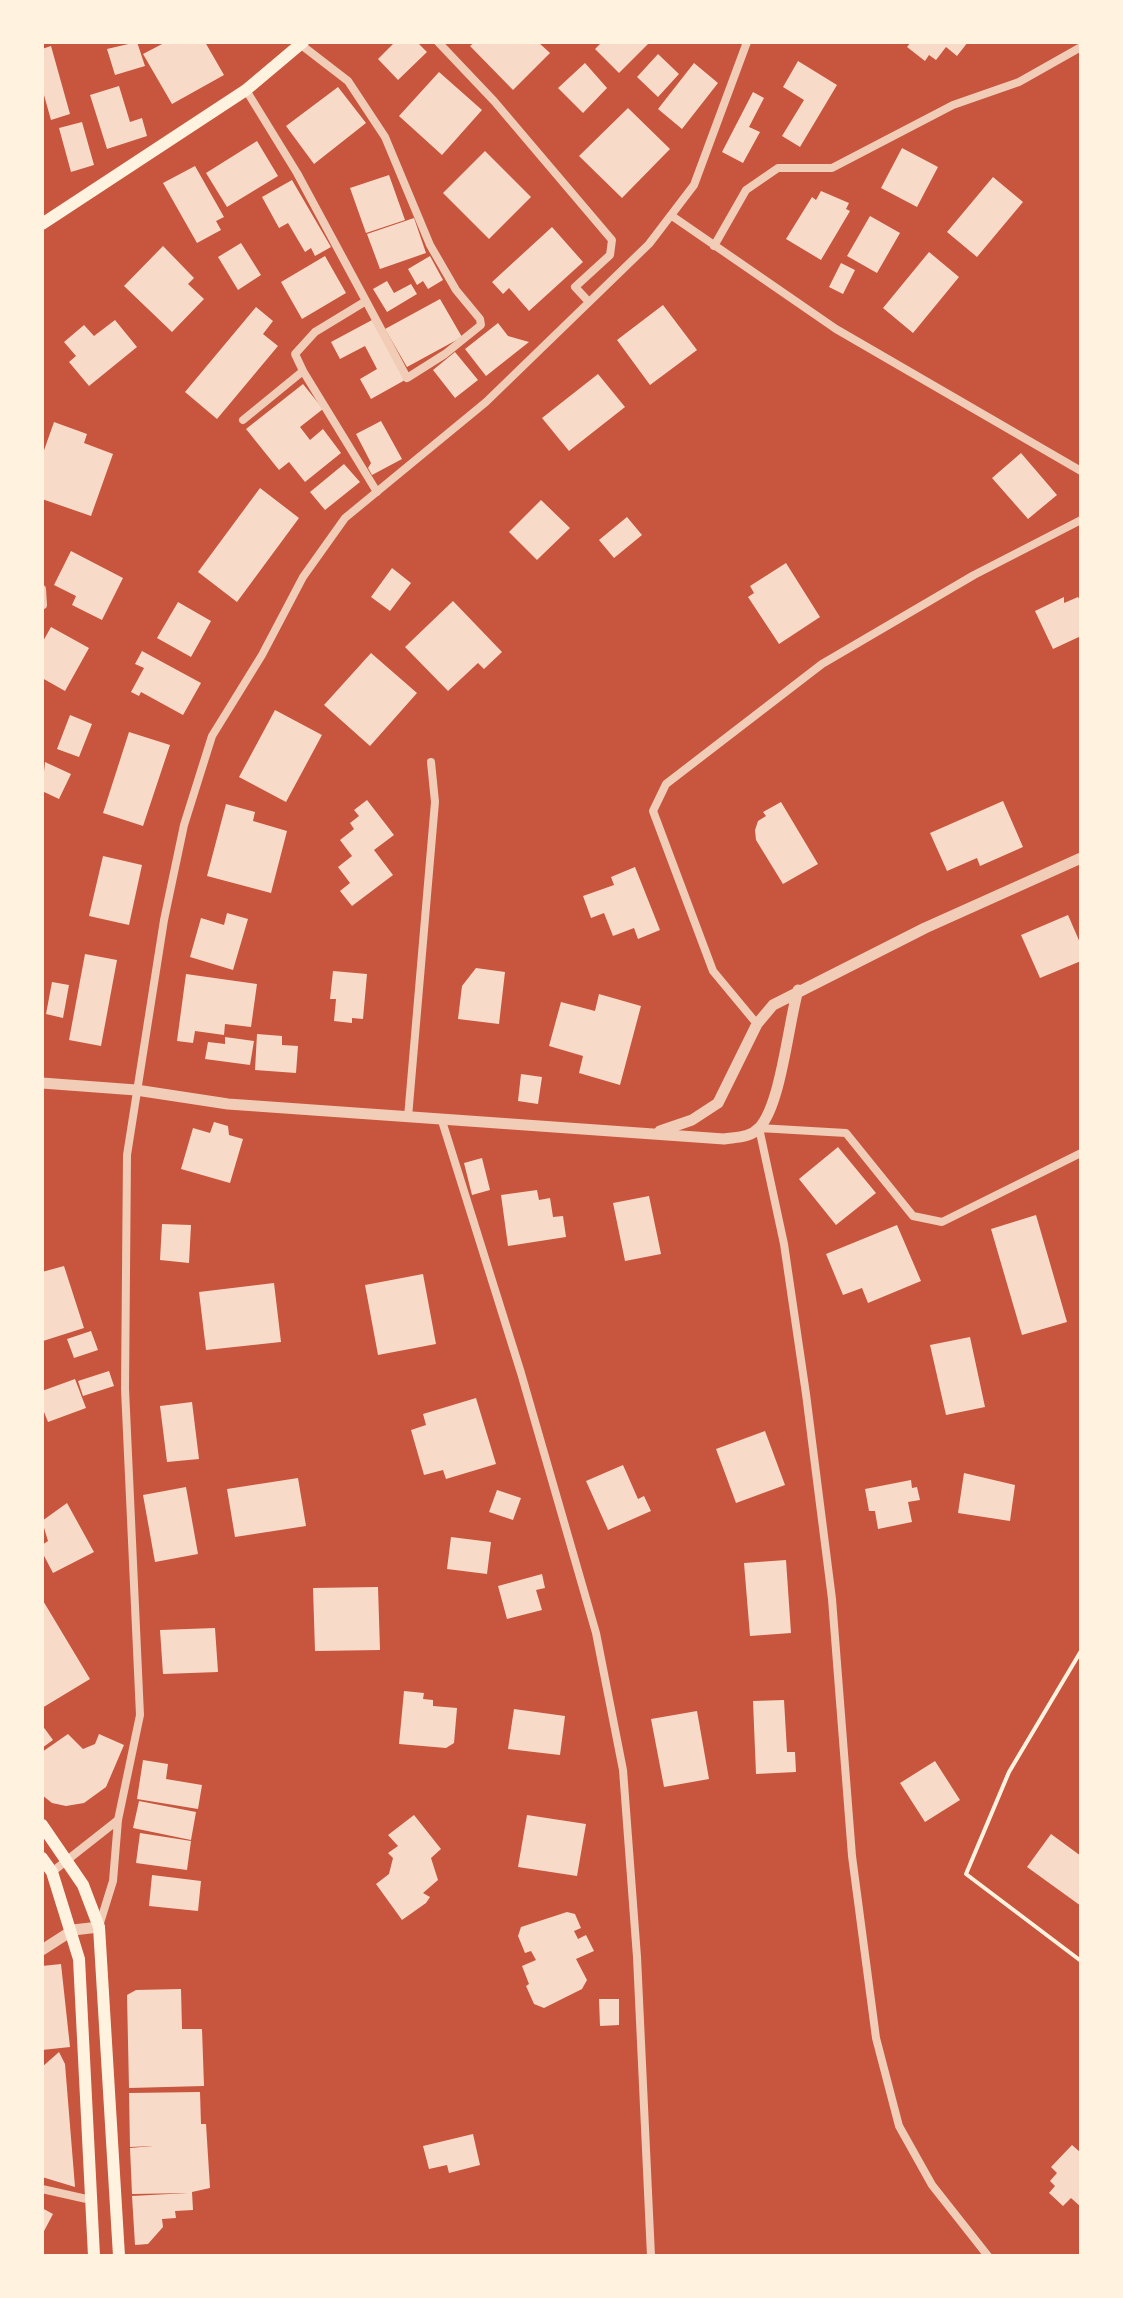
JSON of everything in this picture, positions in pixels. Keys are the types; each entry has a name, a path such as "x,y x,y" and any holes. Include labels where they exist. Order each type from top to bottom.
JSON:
{"main road":[{"path":"42,224 246,90 302,43"},
{"path":"42,1825 83,1885 99,1927 119,2256"},
{"path":"42,1858 52,1872 73,1930 85,2038 94,2256"}],"street":[{"path":"438,42 494,101 612,240 610,255 575,287 589,302"},
{"path":"42,1950 73,1930 99,1927 113,1881 118,1820 140,1715 125,1389 127,1155 184,825 212,736 262,655 303,577 345,518 486,402 672,216 694,185 747,42"},
{"path":"246,90 297,173 407,378 445,354 481,325 430,245 385,137 348,81 302,43"},
{"path":"714,246 746,190 778,168 832,168 953,105 1019,82 1081,47"},
{"path":"672,216 836,329 1081,471"},
{"path":"366,301 315,332 295,354 377,492"},
{"path":"243,420 303,371"},
{"path":"757,1024 713,971 653,811 666,784 822,664 974,575 1081,520"},
{"path":"42,589 43,605"},
{"path":"408,1117 435,802 431,762"},
{"path":"656,1133 692,1120 718,1103 757,1024 773,1005 798,990 1081,858"},
{"path":"42,1083 136,1090 228,1104 724,1139 748,1135 759,1128 775,1102 787,1028 798,990"},
{"path":"442,1121 521,1373 596,1633 623,1770 637,1957 651,2256"},
{"path":"759,1128 846,1133 913,1216 942,1222 1081,1153"},
{"path":"759,1128 784,1244 806,1394 832,1599 852,1856 876,2038 899,2126 932,2185 988,2256"},
{"path":"52,1872 118,1820"},
{"path":"42,2189 91,2200"}],"path":[{"path":"1081,1651 1009,1772 966,1874 1081,1961"}],"building":[{"path":"137,42 145,66 115,75 107,49"},
{"path":"166,42 205,42 224,75 172,104 143,54"},
{"path":"395,42 417,42 427,52 398,80 378,59"},
{"path":"475,42 538,42 550,53 513,90 470,46"},
{"path":"602,42 650,42 619,73 595,49"},
{"path":"911,42 968,42 957,56 946,47 936,60 929,55 925,61 907,47"},
{"path":"51,46 70,114 51,120 42,88 42,49"},
{"path":"658,54 679,74 658,97 637,77"},
{"path":"798,61 837,85 800,147 782,136 804,100 783,87"},
{"path":"585,63 607,88 583,113 558,88"},
{"path":"694,63 718,83 682,129 658,109"},
{"path":"439,72 482,110 442,155 399,116"},
{"path":"119,86 130,122 142,118 147,136 107,149 90,95"},
{"path":"338,87 366,123 314,164 286,126"},
{"path":"753,92 764,98 749,127 760,132 743,163 722,152"},
{"path":"628,108 670,149 622,198 579,156"},
{"path":"82,122 94,165 71,172 59,128"},
{"path":"257,141 278,176 227,207 206,173"},
{"path":"902,148 938,167 917,207 881,188"},
{"path":"485,151 531,197 489,239 443,193"},
{"path":"195,166 224,217 216,221 221,230 197,243 163,183"},
{"path":"389,175 405,220 366,233 350,188"},
{"path":"993,177 1023,202 977,257 947,232"},
{"path":"292,180 331,247 315,256 311,248 305,252 288,223 279,228 262,197"},
{"path":"821,191 849,203 846,209 850,211 821,260 786,239 812,197 816,200"},
{"path":"870,216 900,233 877,273 847,256"},
{"path":"414,218 426,253 380,269 367,234"},
{"path":"552,227 583,262 529,311 509,288 503,294 492,282"},
{"path":"241,243 261,275 238,290 218,257"},
{"path":"163,246 194,278 188,284 204,299 172,332 124,286"},
{"path":"929,252 959,277 913,333 883,308"},
{"path":"325,256 346,293 302,319 281,282"},
{"path":"430,256 443,280 428,289 423,281 417,285 408,269"},
{"path":"841,263 855,270 843,294 829,287"},
{"path":"387,281 394,293 411,284 417,294 387,312 373,289"},
{"path":"440,299 462,337 407,367 385,329"},
{"path":"663,305 697,350 650,385 617,340"},
{"path":"256,307 273,321 263,334 278,346 217,419 185,392"},
{"path":"115,320 137,347 89,386 69,362 76,356 64,342 84,325 94,336"},
{"path":"372,320 405,380 371,399 360,379 377,369 365,346 340,359 331,342"},
{"path":"498,323 508,336 529,342 486,376 465,349"},
{"path":"455,352 478,380 455,398 433,370"},
{"path":"598,374 625,407 569,451 542,418"},
{"path":"303,384 323,409 300,427 310,440 323,429 341,453 305,482 289,462 279,470 246,429"},
{"path":"381,421 402,459 372,475 368,468 371,463 356,434"},
{"path":"54,422 87,434 84,443 113,454 91,516 42,499 42,456"},
{"path":"1021,453 1057,495 1028,519 992,478"},
{"path":"344,464 360,482 325,510 310,492"},
{"path":"260,488 299,518 237,602 198,572"},
{"path":"541,500 570,528 537,560 509,532"},
{"path":"627,517 642,535 614,558 599,540"},
{"path":"71,551 123,578 102,620 72,605 76,596 54,585"},
{"path":"786,563 820,617 779,644 748,597 754,593 750,586"},
{"path":"392,568 411,583 390,611 371,597"},
{"path":"1064,597 1064,603 1078,597 1081,602 1081,636 1053,649 1035,611"},
{"path":"453,601 502,652 484,669 478,663 448,691 405,647"},
{"path":"178,602 211,621 191,657 157,638"},
{"path":"51,627 89,648 65,691 42,678 42,643"},
{"path":"142,651 201,683 183,715 141,692 139,696 131,692 144,668 135,664"},
{"path":"371,653 417,693 370,746 324,705"},
{"path":"275,710 322,735 286,802 239,777"},
{"path":"70,715 92,724 79,757 57,749"},
{"path":"129,732 170,745 143,826 103,813"},
{"path":"45,762 71,774 59,799 42,791"},
{"path":"367,800 394,835 374,850 393,875 352,906 340,891 350,883 338,867 352,856 340,840 354,829 350,823 359,816 354,810"},
{"path":"1003,801 1023,847 980,866 977,858 947,871 930,833"},
{"path":"781,802 818,864 783,884 756,840 755,830 758,821 766,816 763,812"},
{"path":"226,804 255,812 253,821 287,831 271,893 207,876"},
{"path":"103,856 142,865 129,925 89,916"},
{"path":"635,867 660,930 638,939 634,928 613,936 604,913 591,918 583,896 614,885 611,877"},
{"path":"227,913 248,919 233,970 190,957 201,918 224,925"},
{"path":"1068,915 1081,945 1081,961 1040,978 1021,935"},
{"path":"85,954 117,960 101,1046 69,1040"},
{"path":"476,968 505,972 499,1024 458,1019 462,986"},
{"path":"333,971 367,974 363,1019 352,1018 352,1023 334,1021 336,999 330,999"},
{"path":"186,974 257,984 251,1027 225,1024 224,1035 195,1031 193,1043 177,1041"},
{"path":"52,982 69,985 63,1018 46,1014"},
{"path":"599,994 641,1006 620,1085 579,1073 583,1056 549,1046 561,1002 595,1011"},
{"path":"257,1034 282,1036 282,1045 298,1046 296,1073 255,1070"},
{"path":"225,1037 254,1041 250,1065 205,1059 208,1042 225,1044"},
{"path":"521,1074 542,1077 538,1104 518,1101"},
{"path":"214,1122 228,1126 229,1135 243,1139 230,1183 181,1169 193,1128 210,1133"},
{"path":"838,1147 876,1193 836,1225 799,1179"},
{"path":"482,1158 490,1190 472,1195 464,1163"},
{"path":"537,1190 539,1200 550,1198 553,1217 563,1216 566,1237 508,1246 501,1195"},
{"path":"649,1196 661,1254 625,1261 613,1203"},
{"path":"1036,1215 1067,1322 1022,1335 991,1229"},
{"path":"162,1224 191,1225 189,1263 160,1260"},
{"path":"897,1225 921,1281 868,1303 862,1288 843,1295 826,1254"},
{"path":"64,1266 84,1328 43,1341 42,1272"},
{"path":"423,1274 436,1344 378,1355 365,1285"},
{"path":"274,1283 281,1342 206,1350 199,1292"},
{"path":"91,1331 98,1350 74,1358 67,1339"},
{"path":"970,1337 985,1407 946,1415 930,1345"},
{"path":"109,1371 114,1386 83,1396 78,1381"},
{"path":"75,1379 86,1408 48,1422 42,1407 42,1391"},
{"path":"476,1398 496,1464 446,1479 443,1470 424,1475 411,1430 426,1425 423,1414"},
{"path":"192,1402 199,1459 167,1462 160,1406"},
{"path":"765,1431 785,1485 736,1503 716,1449"},
{"path":"623,1465 638,1499 644,1496 651,1511 608,1530 586,1481"},
{"path":"964,1473 1015,1485 1010,1521 958,1513"},
{"path":"298,1478 306,1526 235,1537 227,1489"},
{"path":"911,1480 912,1488 917,1487 920,1500 908,1502 912,1522 878,1529 875,1511 869,1511 865,1489"},
{"path":"186,1487 198,1554 155,1562 143,1495"},
{"path":"497,1490 521,1498 513,1520 489,1512"},
{"path":"67,1503 94,1552 53,1573 42,1552 42,1545 48,1541 42,1521"},
{"path":"451,1537 491,1542 487,1574 447,1569"},
{"path":"786,1560 791,1633 750,1636 744,1563"},
{"path":"542,1574 545,1588 536,1590 542,1610 507,1619 498,1586"},
{"path":"378,1587 380,1650 315,1651 313,1588"},
{"path":"42,1599 90,1679 42,1708"},
{"path":"215,1628 218,1672 163,1674 160,1630"},
{"path":"404,1691 424,1693 423,1699 433,1700 433,1706 457,1708 454,1743 446,1748 399,1744"},
{"path":"784,1700 787,1752 795,1752 796,1772 756,1774 753,1701"},
{"path":"514,1709 565,1716 560,1755 508,1749"},
{"path":"697,1711 709,1779 664,1787 651,1719"},
{"path":"42,1725 53,1740 42,1748"},
{"path":"68,1734 83,1749 95,1744 99,1734 124,1745 106,1787 84,1803 66,1806 52,1803 42,1795 42,1752"},
{"path":"143,1760 168,1764 166,1779 202,1785 198,1809 137,1799"},
{"path":"935,1761 960,1800 925,1822 900,1783"},
{"path":"139,1801 196,1812 191,1840 133,1828"},
{"path":"414,1815 441,1849 431,1858 438,1880 423,1893 430,1897 426,1903 402,1920 376,1884 389,1874 393,1858 388,1853 398,1846 388,1835"},
{"path":"527,1815 586,1824 577,1876 518,1867"},
{"path":"140,1833 191,1841 187,1870 136,1863"},
{"path":"1051,1834 1081,1856 1081,1906 1027,1867"},
{"path":"152,1875 201,1881 198,1911 149,1906"},
{"path":"567,1912 575,1914 581,1928 574,1931 578,1939 586,1935 594,1951 576,1959 587,1980 582,1989 544,2008 534,2004 526,1986 529,1984 522,1966 536,1960 531,1951 525,1953 518,1936 521,1927"},
{"path":"61,1964 70,2047 42,2050 42,1966"},
{"path":"181,1989 182,2029 202,2029 204,2086 129,2088 127,1995 136,1990"},
{"path":"599,1999 619,1999 619,2025 600,2026"},
{"path":"59,2052 65,2064 75,2187 42,2177 42,2067"},
{"path":"200,2092 201,2124 206,2124 210,2188 192,2192 193,2210 175,2211 176,2218 162,2219 163,2227 148,2244 135,2245 132,2196 188,2193 132,2194 130,2148 153,2146 130,2147 129,2093"},
{"path":"473,2134 480,2165 449,2173 447,2165 429,2169 423,2146"},
{"path":"1072,2145 1081,2153 1081,2207 1071,2198 1063,2206 1049,2193 1055,2186 1050,2181 1057,2173 1051,2167"},
{"path":"42,2208 53,2214 42,2235"}]}
